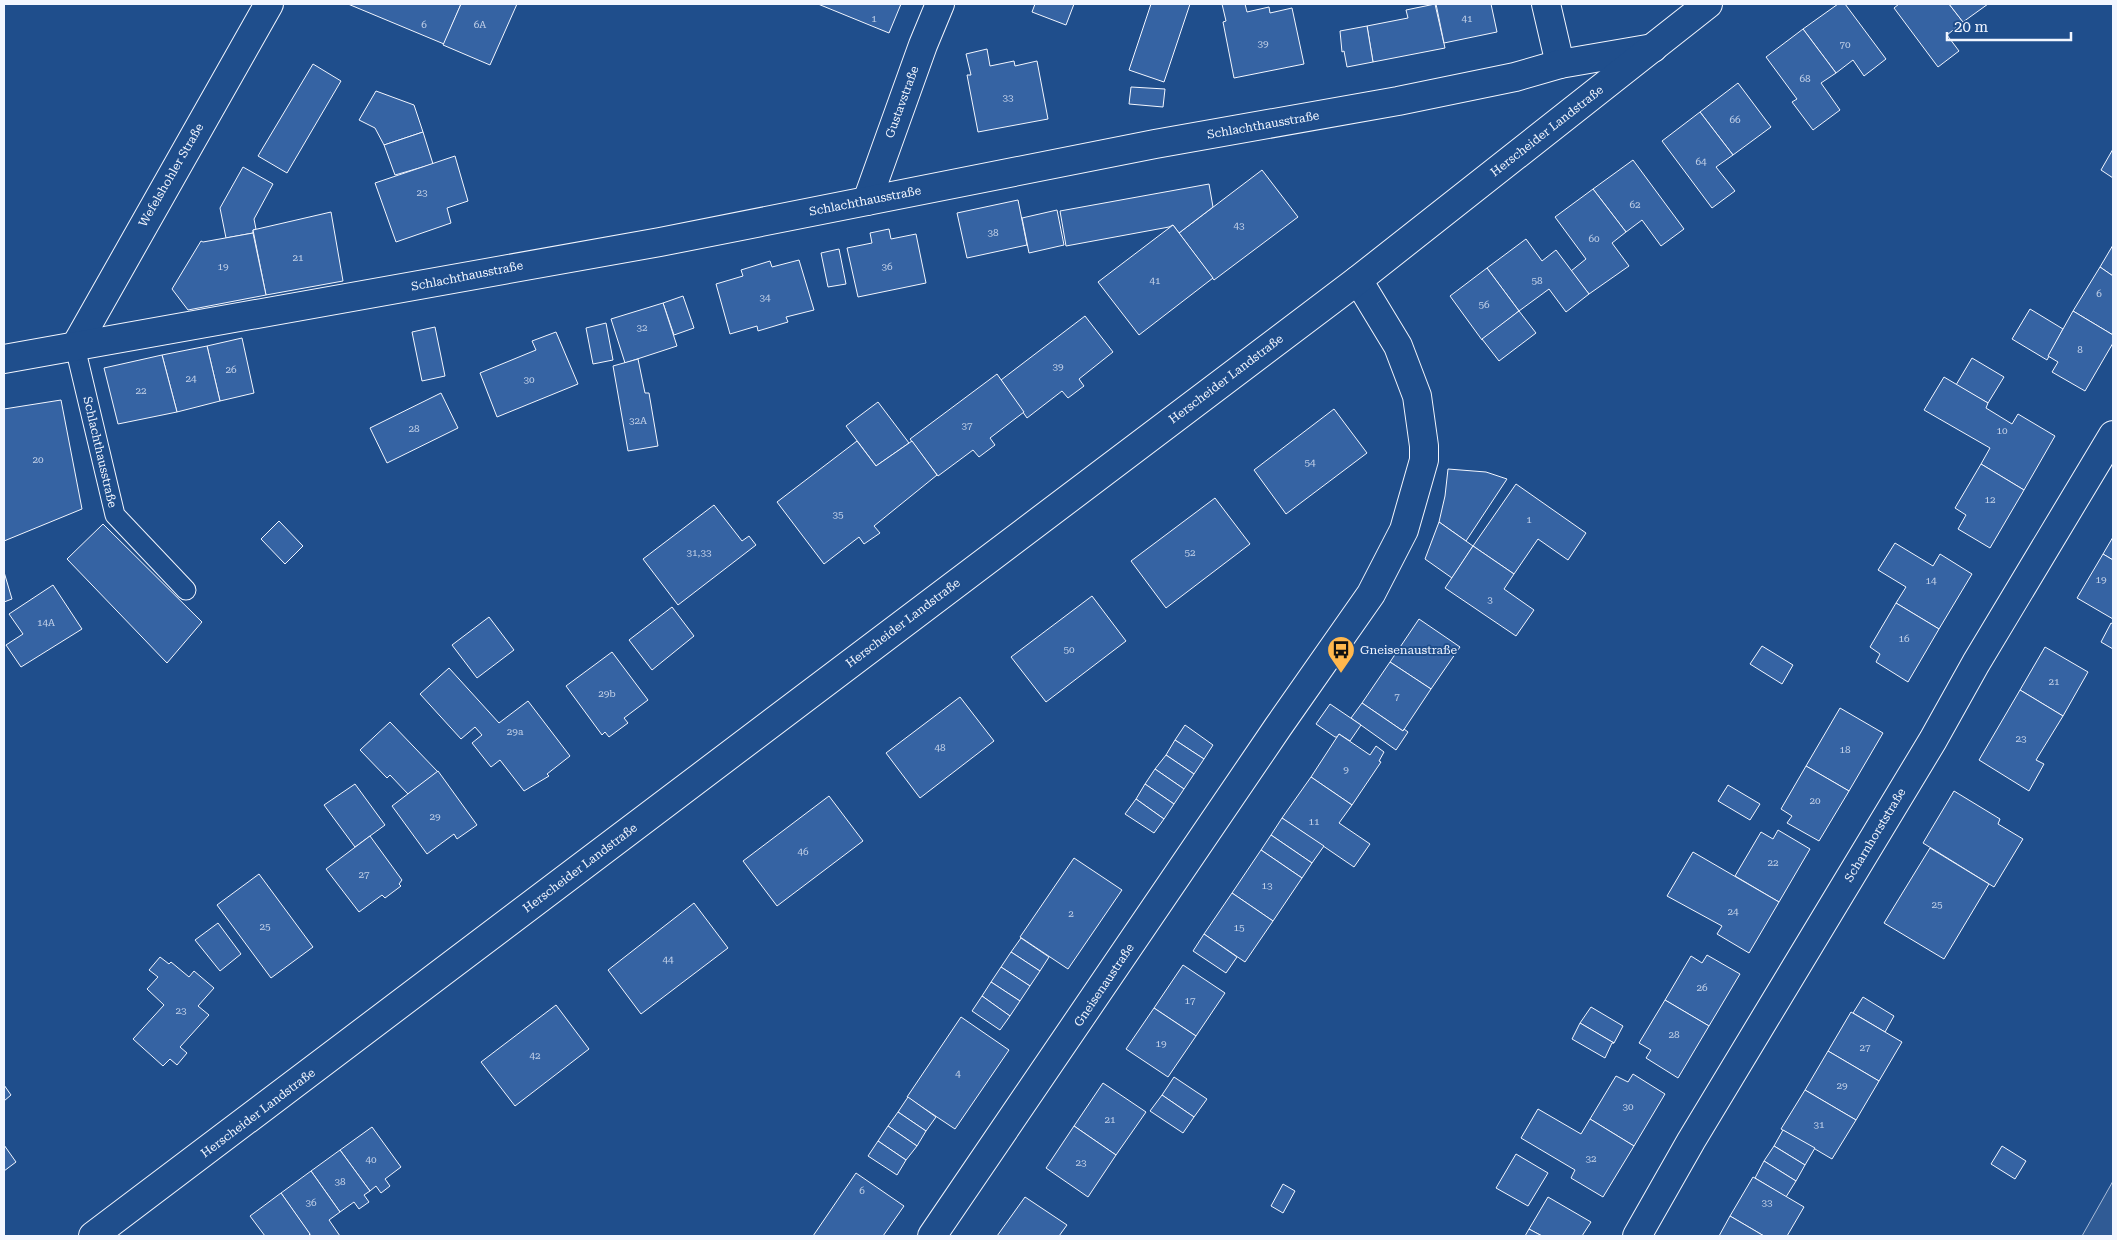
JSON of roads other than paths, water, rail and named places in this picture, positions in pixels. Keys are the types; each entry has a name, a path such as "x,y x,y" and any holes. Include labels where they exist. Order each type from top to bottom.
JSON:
{"street":[{"name":"Wefelshohler Straße","path":"75,347 269,4"},
{"name":"Gustavstraße","path":"867,201 923,45 940,4"},
{"path":"1546,4 1560,64"},
{"name":"Herscheider Landstraße","path":"93,1236 1358,280 1708,4"},
{"name":"Schlachthausstraße","path":"4,359 660,242 1155,144 1398,101 1515,77 1560,64 1653,48"},
{"name":"Gneisenaustraße","path":"932,1236 1278,727 1371,594 1404,530 1424,460 1424,446 1417,396 1398,346 1358,280"},
{"name":"Scharnhorststraße","path":"1637,1236 1691,1140 1933,740 1976,663 2113,434"}],"lane":[{"name":"Schlachthausstraße","path":"75,347 114,514 186,590"}],"place":[{"name":"Gneisenaustraße","path":"1341,674"}]}
